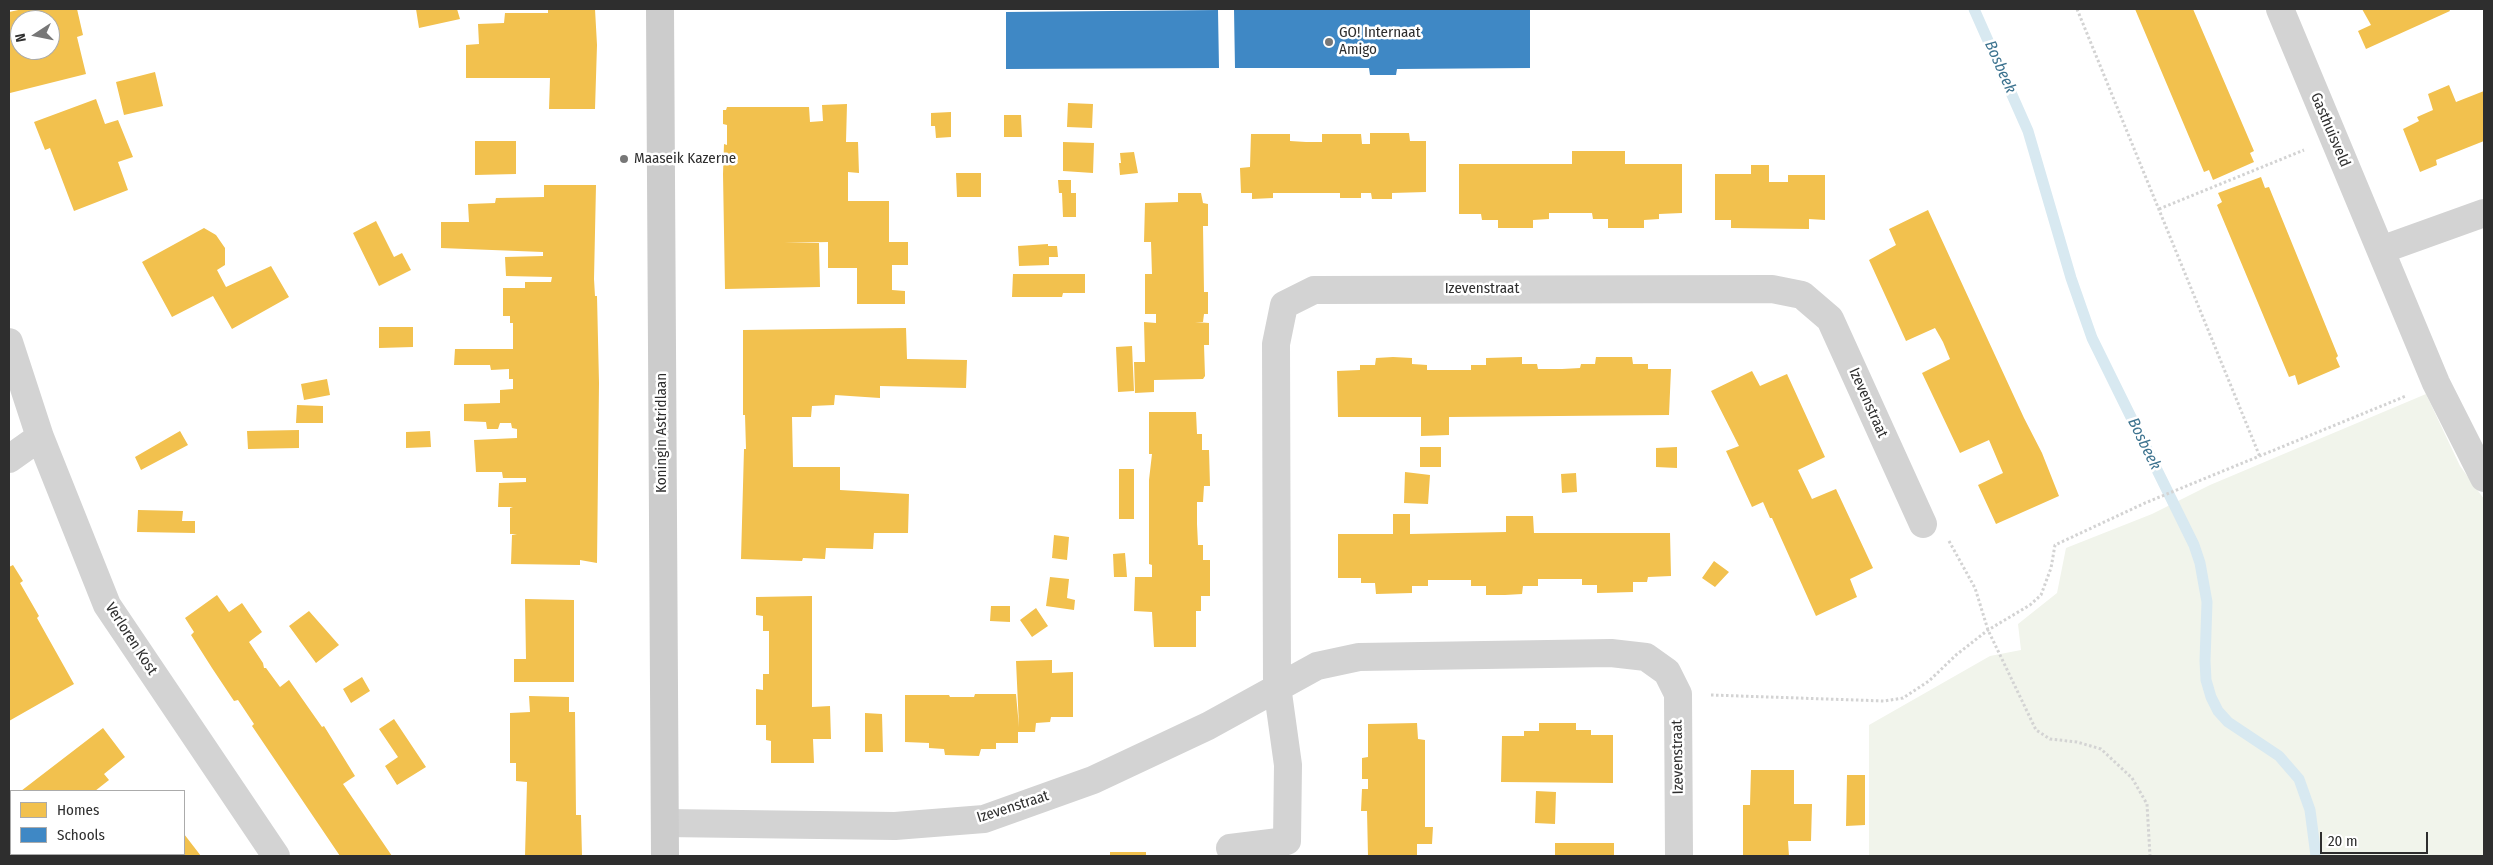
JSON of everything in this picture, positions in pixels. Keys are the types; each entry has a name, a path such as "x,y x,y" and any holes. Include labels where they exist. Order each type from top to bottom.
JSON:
{"main road":[{"name":"Koningin Astridlaan","path":"660,9 665,856"}],"street":[{"name":"Gasthuisveld","path":"2280,9 2436,383 2484,478"},
{"path":"2381,250 2484,213"},
{"name":"Izevenstraat","path":"1230,848 1286,841 1288,765 1277,686 1276,344 1284,305 1314,290 1772,289 1802,295 1830,319 1923,524"},
{"name":"Verloren Kost","path":"9,342 40,437 107,605 276,856"},
{"path":"9,459 40,437"},
{"name":"Izevenstraat","path":"665,823 895,826 984,820 1093,780 1208,726 1277,686 1317,666 1359,657 1611,653 1646,656 1667,672 1678,694 1679,856"}],"path":[{"path":"2078,9 2260,457"},
{"path":"2159,209 2334,138"},
{"path":"1678,694 1884,701 1902,698 1929,681 1956,655 1988,630 2030,605 2041,595 2055,545 2145,503 2436,383"},
{"path":"1923,524 1950,542 1975,588 1988,630 2036,730 2050,739 2077,742 2100,749 2132,778 2147,804 2150,856"}],"shaded area":[{"path":"2426,394 2460,466 2484,499 2484,856 1869,856 1869,725 1990,656 2021,650 2018,624 2057,593 2066,548 2152,514 2210,485"}],"building: Homes":[{"path":"77,9 83,35 77,37 86,74 10,93 9,12 10,60 60,60 60,10 18,10"},
{"path":"416,9 457,9 460,19 419,28"},
{"path":"548,9 595,9 597,45 595,109 549,109 550,78 466,78 466,45 479,44 478,24 504,23 505,13 548,13"},
{"path":"2135,9 2193,9 2254,151 2250,153 2254,162 2213,180 2209,170 2204,172"},
{"path":"2362,9 2449,9 2450,11 2366,49 2358,31 2371,25"},
{"path":"155,72 163,106 124,115 116,82"},
{"path":"2449,85 2456,102 2484,91 2484,141 2436,160 2437,165 2420,172 2403,129 2419,121 2417,117 2433,110 2428,94"},
{"path":"96,99 105,124 118,120 133,157 118,162 128,190 74,211 50,148 45,150 34,122"},
{"path":"1068,103 1093,104 1092,128 1067,127"},
{"path":"847,104 846,142 858,142 859,173 848,172 848,201 889,201 889,242 908,242 908,265 892,265 892,290 905,291 905,304 857,304 857,268 828,268 828,242 784,243 819,243 820,287 725,289 723,174 724,144 727,145 727,125 723,124 723,110 726,110 727,107 809,107 810,122 823,121 822,105"},
{"path":"951,112 951,137 936,138 935,126 931,126 931,113"},
{"path":"1004,115 1021,115 1022,137 1004,137"},
{"path":"1370,133 1409,133 1410,141 1426,141 1426,192 1392,193 1392,199 1372,199 1371,193 1361,193 1361,198 1340,198 1340,193 1273,193 1273,198 1252,199 1252,193 1241,193 1240,168 1250,167 1251,134 1290,134 1290,141 1322,142 1322,134 1361,134 1362,144 1370,144"},
{"path":"475,141 516,141 516,174 475,175"},
{"path":"1063,142 1094,143 1093,173 1063,171"},
{"path":"1572,151 1625,151 1625,164 1682,164 1682,213 1659,214 1659,219 1644,220 1644,228 1608,228 1608,219 1593,219 1592,213 1549,213 1549,219 1533,220 1533,228 1498,228 1498,220 1482,220 1481,214 1459,214 1459,164 1572,164"},
{"path":"1134,152 1138,173 1120,175 1120,153"},
{"path":"1751,165 1769,165 1769,182 1788,182 1788,175 1825,175 1825,220 1809,219 1809,229 1731,228 1731,220 1715,220 1715,174 1751,174"},
{"path":"956,173 981,173 981,197 957,197"},
{"path":"2261,177 2265,188 2269,187 2338,356 2336,358 2340,367 2298,385 2295,375 2289,377 2217,205 2222,202 2218,193"},
{"path":"1058,180 1071,180 1071,193 1076,193 1076,217 1063,217 1062,193 1059,193"},
{"path":"544,185 596,185 594,279 595,296 597,296 599,383 597,563 580,560 580,565 511,564 512,535 517,534 510,534 510,508 513,507 498,507 499,483 526,482 526,478 503,478 502,472 476,472 474,440 517,438 517,429 512,428 511,423 500,423 498,429 487,429 486,422 464,421 464,404 500,403 500,390 513,389 513,379 509,379 509,369 491,370 490,365 454,365 455,349 513,349 513,323 510,323 510,316 503,316 503,288 525,288 525,282 551,282 552,277 506,276 505,257 543,256 543,252 441,248 441,222 469,222 468,204 495,203 496,198 544,197"},
{"path":"1178,193 1201,193 1203,203 1208,204 1208,226 1203,226 1204,292 1208,292 1208,314 1204,314 1203,322 1195,322 1209,323 1209,345 1204,345 1205,376 1203,379 1154,380 1154,392 1135,393 1134,362 1145,362 1144,322 1156,323 1156,314 1145,314 1145,274 1152,274 1151,242 1144,242 1145,203 1178,202"},
{"path":"1928,210 2042,453 2059,496 1996,524 1978,485 2003,473 1989,440 1960,453 1922,373 1950,359 1943,342 1935,328 1906,341 1869,260 1896,245 1889,229"},
{"path":"376,221 394,257 402,253 411,270 379,286 353,233"},
{"path":"204,228 216,235 225,248 225,265 217,270 226,287 271,266 289,297 232,329 213,296 172,317 142,262"},
{"path":"1048,244 1048,246 1057,246 1058,257 1049,257 1049,265 1019,266 1018,246"},
{"path":"1013,274 1085,274 1085,293 1063,293 1062,297 1012,297"},
{"path":"379,327 413,327 413,347 379,348"},
{"path":"906,328 907,359 967,360 966,388 880,386 880,398 835,395 834,405 812,406 811,417 792,417 793,467 840,467 840,490 909,494 908,533 874,533 873,549 826,548 825,559 803,558 802,561 741,559 744,449 746,449 745,415 743,415 743,330"},
{"path":"1132,346 1134,391 1118,392 1116,347"},
{"path":"1522,357 1522,364 1537,364 1538,369 1562,369 1580,368 1581,364 1595,364 1596,357 1632,357 1633,364 1648,364 1648,369 1671,369 1669,415 1449,417 1449,435 1421,436 1421,417 1338,417 1337,371 1360,370 1360,365 1375,365 1376,358 1412,358 1412,364 1427,365 1427,370 1471,370 1471,365 1486,365 1486,358"},
{"path":"1752,371 1760,386 1787,374 1825,457 1798,470 1812,499 1836,489 1873,568 1850,579 1857,597 1816,616 1772,518 1770,518 1763,502 1752,507 1726,451 1739,446 1711,391"},
{"path":"327,379 330,395 304,400 301,384"},
{"path":"297,405 323,406 323,423 296,423"},
{"path":"1149,412 1196,412 1197,434 1202,434 1202,450 1209,450 1210,486 1204,486 1203,502 1197,502 1197,524 1198,545 1203,545 1203,560 1210,560 1210,596 1201,596 1201,611 1196,611 1196,647 1154,647 1152,612 1134,611 1135,577 1152,577 1152,565 1149,564 1149,480 1152,454 1149,454"},
{"path":"299,430 299,448 248,449 247,431"},
{"path":"180,431 188,445 141,470 135,457"},
{"path":"430,431 431,447 406,448 406,432"},
{"path":"1420,447 1441,447 1441,467 1420,467"},
{"path":"1677,447 1677,468 1656,467 1656,448"},
{"path":"1119,469 1134,469 1134,519 1119,519"},
{"path":"1405,472 1430,475 1428,504 1404,503"},
{"path":"1576,473 1577,492 1562,493 1561,474"},
{"path":"138,510 183,511 182,521 195,521 195,533 137,532"},
{"path":"1393,514 1410,514 1410,534 1506,532 1506,516 1533,516 1534,533 1670,533 1671,576 1648,577 1647,582 1633,582 1633,592 1597,593 1597,585 1582,585 1582,579 1538,579 1538,586 1523,586 1522,594 1505,595 1486,595 1486,586 1471,586 1471,580 1428,580 1428,586 1412,586 1412,593 1376,594 1375,583 1361,583 1361,578 1338,578 1338,534 1393,534"},
{"path":"1054,535 1069,537 1067,560 1052,558"},
{"path":"1125,553 1127,577 1114,577 1113,554"},
{"path":"1714,561 1729,572 1715,587 1702,578"},
{"path":"13,565 23,581 20,583 39,616 37,618 74,684 9,721 9,567"},
{"path":"1050,577 1069,579 1067,598 1075,600 1074,610 1046,606"},
{"path":"217,595 229,612 242,603 262,632 249,642 263,663 264,668 266,668 280,687 289,680 322,727 324,726 355,776 343,784 392,856 340,856 252,726 254,724 238,700 234,701 191,635 194,632 185,618"},
{"path":"812,596 812,707 830,706 831,739 813,739 814,763 771,763 771,741 766,740 766,725 756,725 756,689 763,690 763,674 769,674 769,631 763,631 763,616 756,615 756,597"},
{"path":"525,599 574,600 574,682 514,682 514,659 526,659"},
{"path":"991,606 1010,606 1010,622 990,621"},
{"path":"1036,608 1048,626 1032,637 1020,620"},
{"path":"309,611 339,645 316,663 289,626"},
{"path":"1052,660 1052,673 1073,672 1073,717 1051,717 1050,722 1036,723 1035,732 1018,732 1018,743 996,743 996,749 981,749 979,756 945,755 944,749 929,748 929,743 905,742 905,695 974,697 975,694 1016,694 1019,727 1016,661"},
{"path":"362,677 370,691 351,703 343,689"},
{"path":"529,696 569,697 569,712 575,712 576,815 581,815 582,856 525,856 527,782 516,781 516,763 510,763 510,713 530,712"},
{"path":"865,713 882,714 883,752 865,752"},
{"path":"394,719 426,767 397,785 385,766 398,757 379,729"},
{"path":"1417,723 1418,739 1425,740 1425,827 1433,827 1432,844 1417,844 1417,856 1368,856 1367,811 1361,811 1362,789 1368,789 1368,779 1362,779 1362,758 1368,757 1368,724"},
{"path":"1539,723 1576,723 1576,730 1591,730 1591,735 1613,735 1613,783 1501,782 1502,736 1524,736 1524,731 1539,731"},
{"path":"103,728 125,757 104,774 109,780 96,790 22,790"},
{"path":"1751,770 1794,770 1794,804 1812,804 1811,841 1788,841 1789,856 1743,856 1743,805 1750,805"},
{"path":"1847,775 1865,775 1865,825 1846,826"},
{"path":"1536,791 1556,792 1555,824 1535,823"},
{"path":"185,835 201,856 88,856 185,855"},
{"path":"1555,843 1614,843 1614,856 1555,856"},
{"path":"1110,852 1146,852 1146,856 1110,856"}],"building: Schools":[{"path":"1234,9 1530,9 1530,68 1397,69 1396,75 1370,75 1369,68 1235,68"},
{"path":"1218,10 1219,68 1006,69 1006,12"}],"waterway":[{"name":"Bosbeek","path":"1974,9 2028,131 2071,278 2092,338 2194,545 2200,563 2207,602 2205,661 2206,680 2211,697 2218,711 2228,722 2279,756 2299,779 2310,810 2316,856"}],"place":[{"name":"GO! Internaat Amigo","path":"1329,42"},
{"name":"Maaseik Kazerne","path":"624,159"}]}
